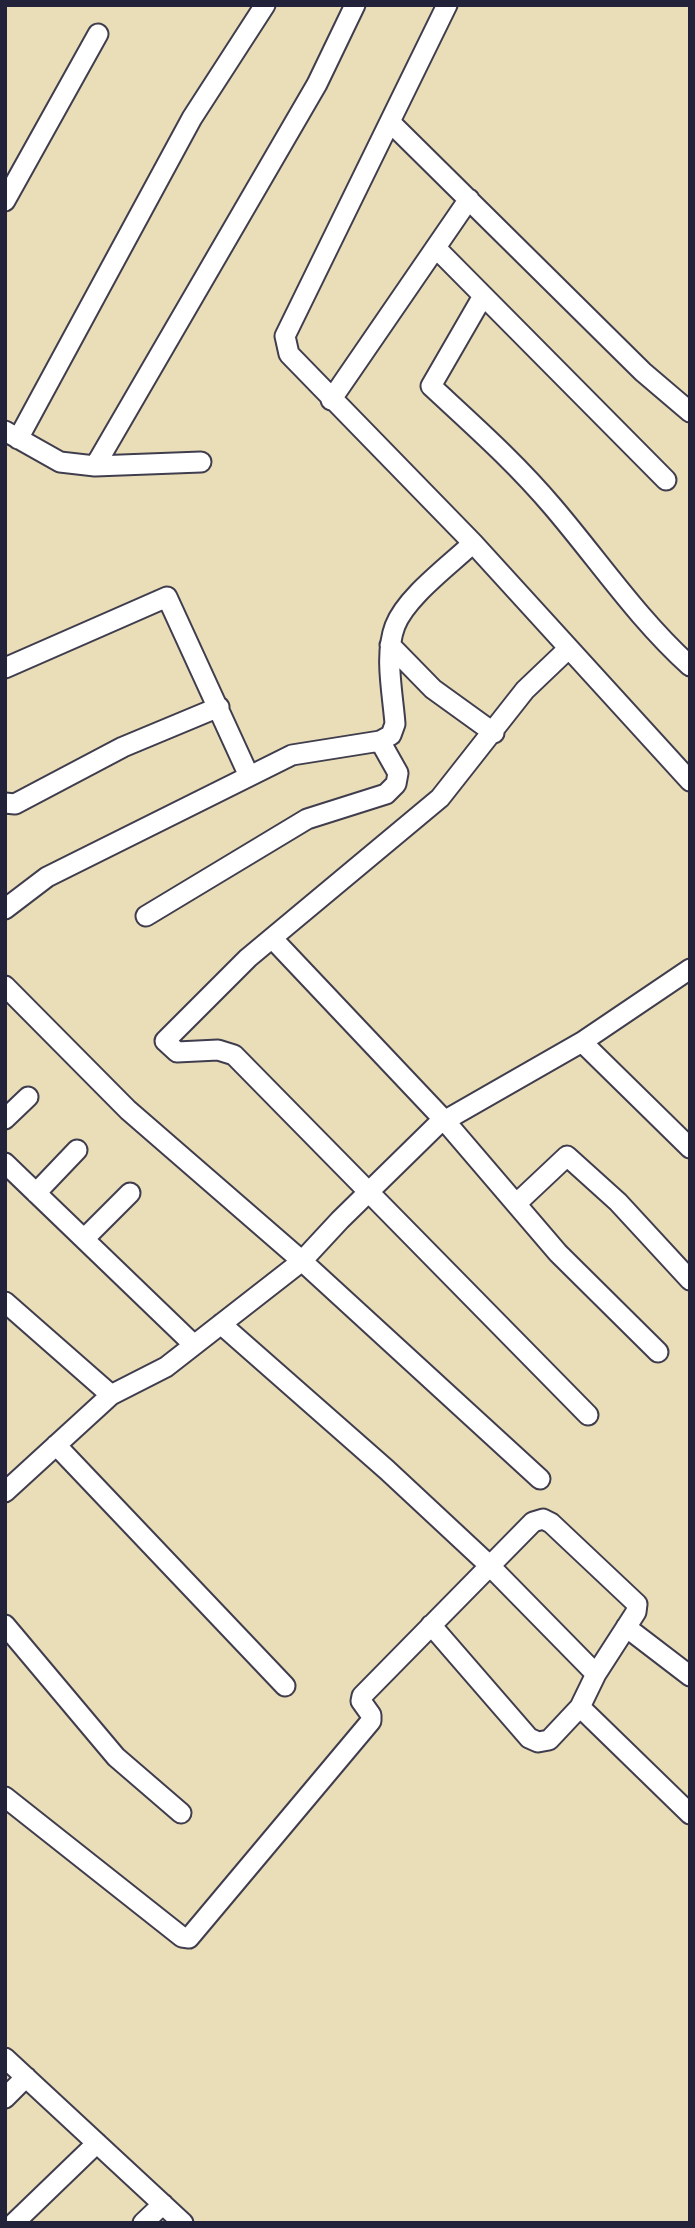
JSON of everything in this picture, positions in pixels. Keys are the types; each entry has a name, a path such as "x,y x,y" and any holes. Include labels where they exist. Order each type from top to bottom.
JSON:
{"street":[{"path":"201,463 95,466 60,462 11,435 192,118 265,5"},
{"path":"95,466 317,84 355,5"},
{"path":"447,5 285,336 289,354 473,543 690,781"},
{"path":"5,201 98,34"},
{"path":"390,122 634,362 690,412"},
{"path":"331,400 469,199"},
{"path":"436,248 666,481"},
{"path":"483,296 431,386 491,441 552,505 655,634 690,666"},
{"path":"5,909 47,877 292,755 380,741 391,735 395,724 390,645 395,626 405,608 473,543"},
{"path":"5,668 167,597 249,776"},
{"path":"390,645 433,689 494,733"},
{"path":"568,649 525,690 494,733 440,798 248,958 165,1041 177,1052 218,1050 234,1055 587,1415"},
{"path":"5,803 15,804 123,747 219,707"},
{"path":"146,916 307,819 386,794 396,784 398,773 380,741"},
{"path":"272,938 445,1121 558,1253 658,1352"},
{"path":"9,1481 56,1445 111,1395 166,1367 302,1261 368,1192 445,1121 582,1042 690,969"},
{"path":"5,986 128,1110 302,1261 540,1479"},
{"path":"582,1042 690,1148"},
{"path":"5,1119 29,1097"},
{"path":"36,1192 77,1150"},
{"path":"516,1204 567,1156 618,1202 690,1280"},
{"path":"5,1163 194,1345"},
{"path":"84,1239 130,1193"},
{"path":"5,1302 111,1395"},
{"path":"220,1324 387,1470 489,1565 596,1674"},
{"path":"56,1445 285,1686"},
{"path":"5,1797 182,1937 189,1938 370,1721 371,1715 361,1702 362,1696 533,1522 543,1519 634,1598 637,1604 636,1612 596,1674 580,1707 549,1740 538,1742 529,1738 431,1626"},
{"path":"5,1625 116,1756 181,1813"},
{"path":"625,1627 690,1676"},
{"path":"580,1707 689,1812"},
{"path":"5,2058 183,2223"},
{"path":"5,2098 26,2077"},
{"path":"14,2223 97,2143"},
{"path":"144,2223 163,2204"}]}
